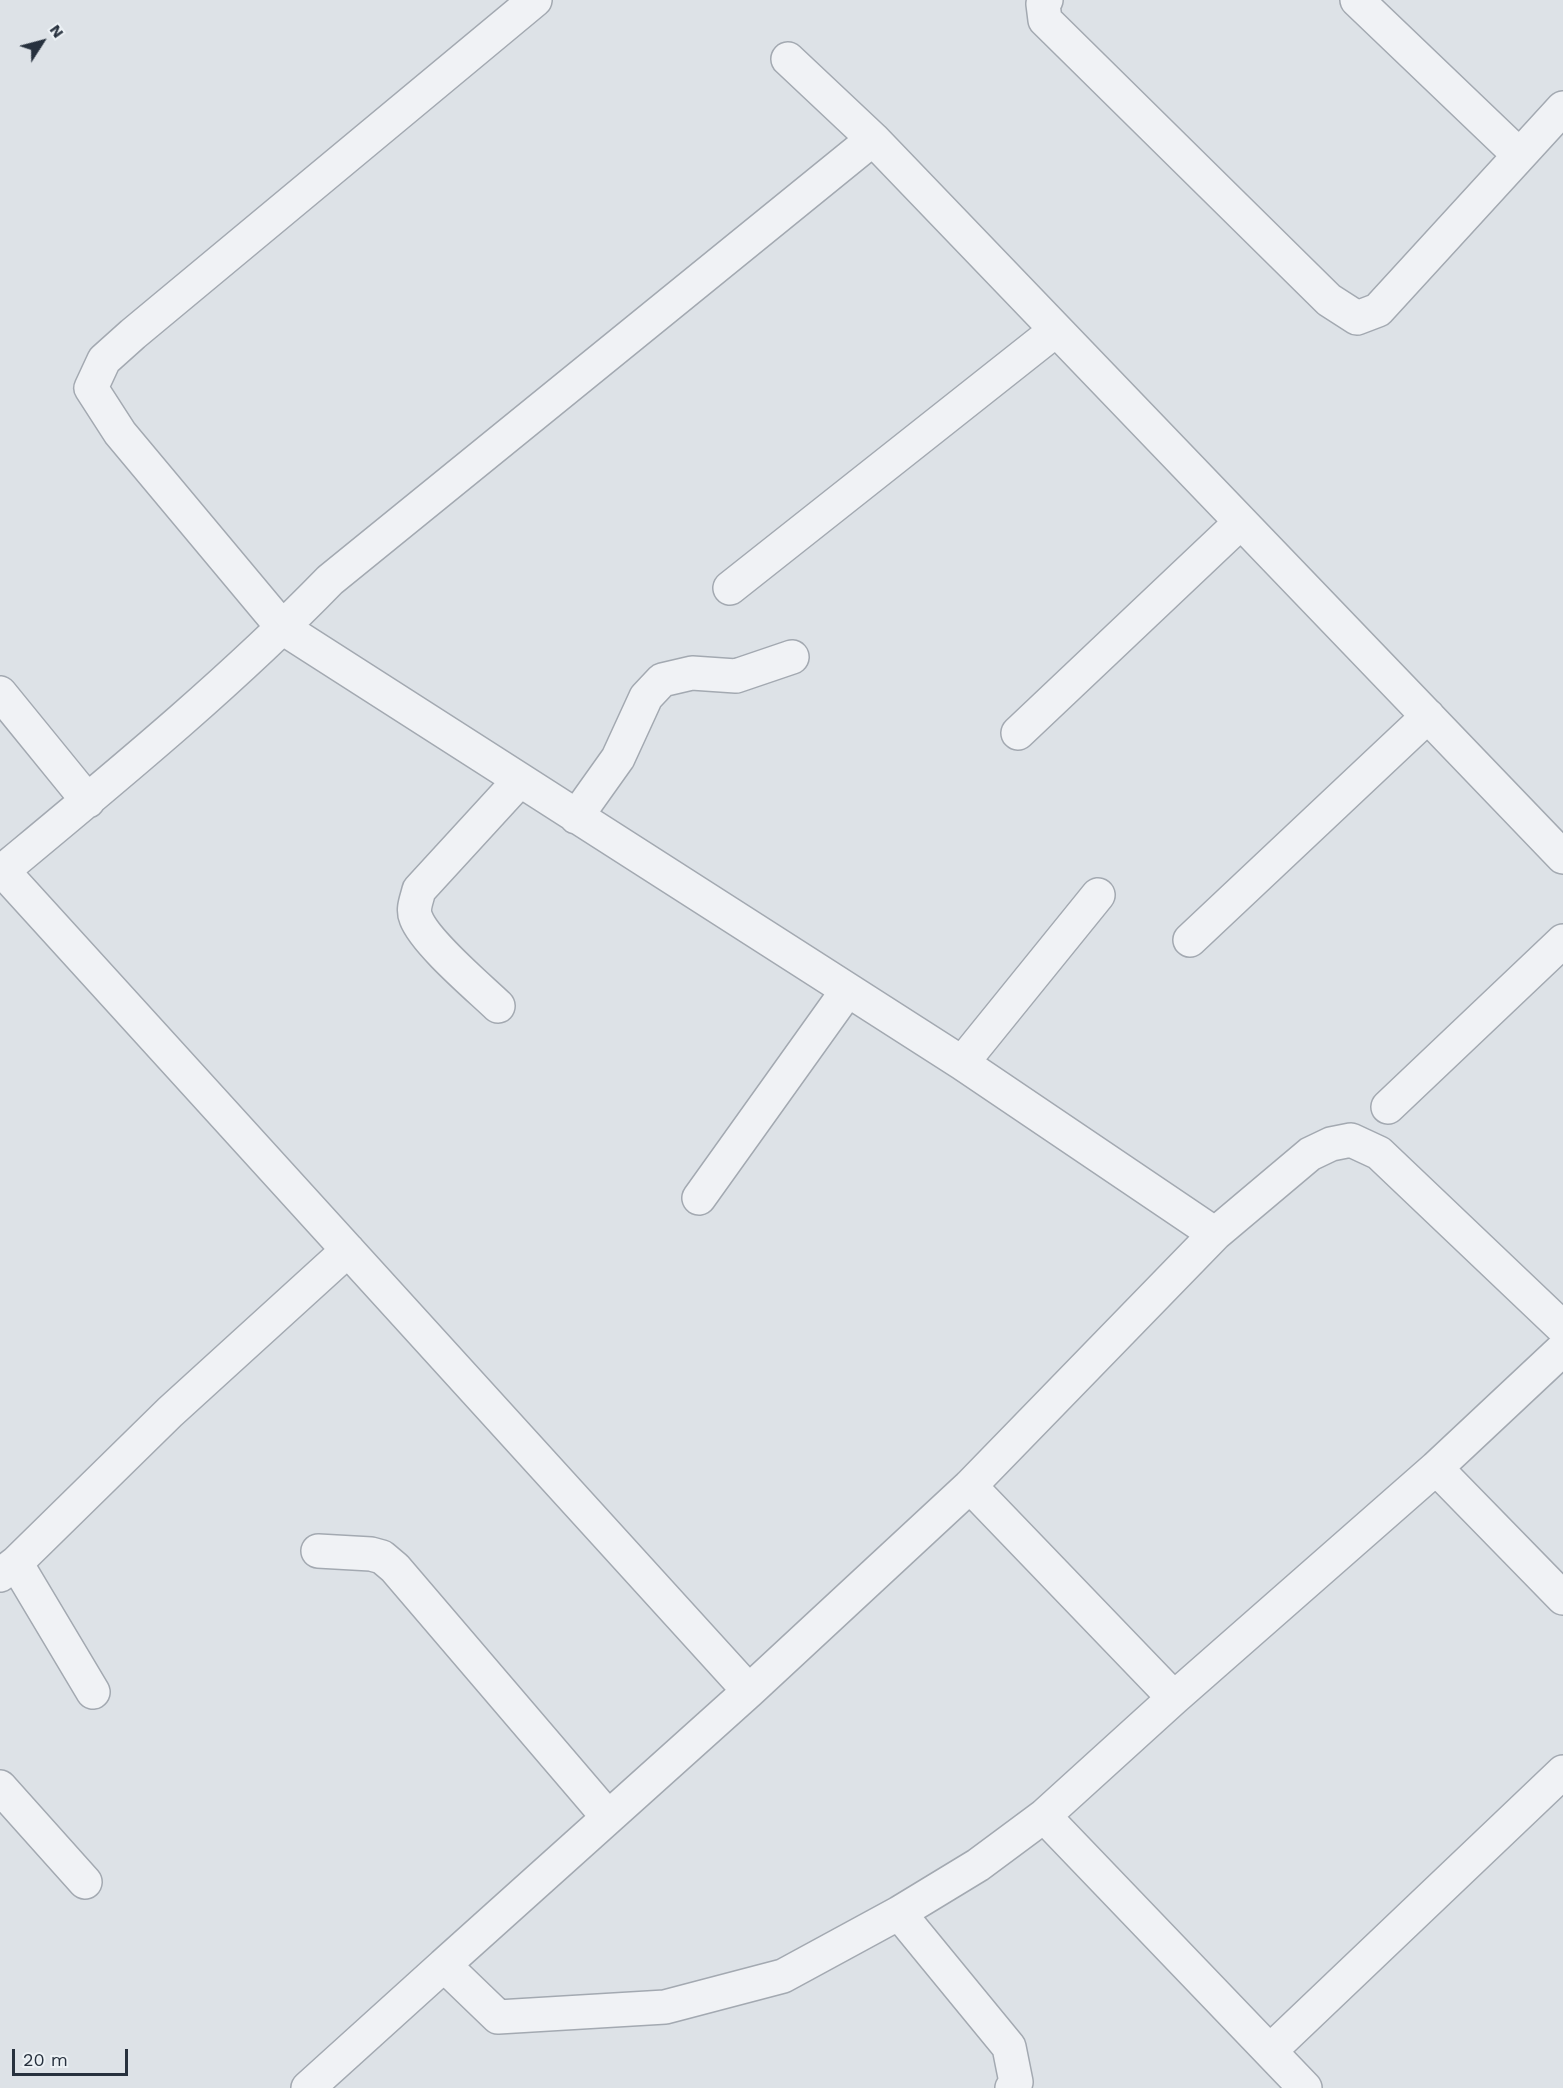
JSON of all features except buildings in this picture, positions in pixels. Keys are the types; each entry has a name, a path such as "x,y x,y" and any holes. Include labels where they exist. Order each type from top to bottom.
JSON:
{"street":[{"path":"535,0 133,334 104,360 91,388 120,433 283,628 962,1063 1215,1234"},
{"path":"1046,0 1043,4 1045,20 1329,300 1357,318 1378,310 1563,108"},
{"path":"1357,0 1519,155"},
{"path":"788,59 873,139 1563,857"},
{"path":"749,1691 1,872 88,801 283,628 330,580 873,139"},
{"path":"730,588 1056,330"},
{"path":"1018,734 1241,522"},
{"path":"576,817 618,758 646,697 662,680 692,673 736,676 792,657"},
{"path":"0,693 88,801"},
{"path":"1190,940 1428,716"},
{"path":"498,1006 428,937 415,917 414,908 419,890 519,781"},
{"path":"962,1063 1098,895"},
{"path":"1388,1107 1563,940"},
{"path":"699,1198 847,990"},
{"path":"308,2088 749,1691 970,1486 1215,1234 1310,1154 1331,1144 1351,1140 1379,1153 1563,1328"},
{"path":"93,1692 8,1569 170,1413 348,1250"},
{"path":"444,1965 498,2017 665,2007 783,1976 899,1913 978,1865 1044,1816 1174,1698 1436,1468 1563,1349"},
{"path":"1436,1468 1563,1598"},
{"path":"970,1486 1174,1698"},
{"path":"318,1551 371,1554 382,1557 395,1568 608,1817"},
{"path":"1270,2051 1563,1772"},
{"path":"0,1787 85,1882"},
{"path":"1044,1816 1305,2088"},
{"path":"899,1913 1009,2047 1016,2082 1012,2088"}]}
